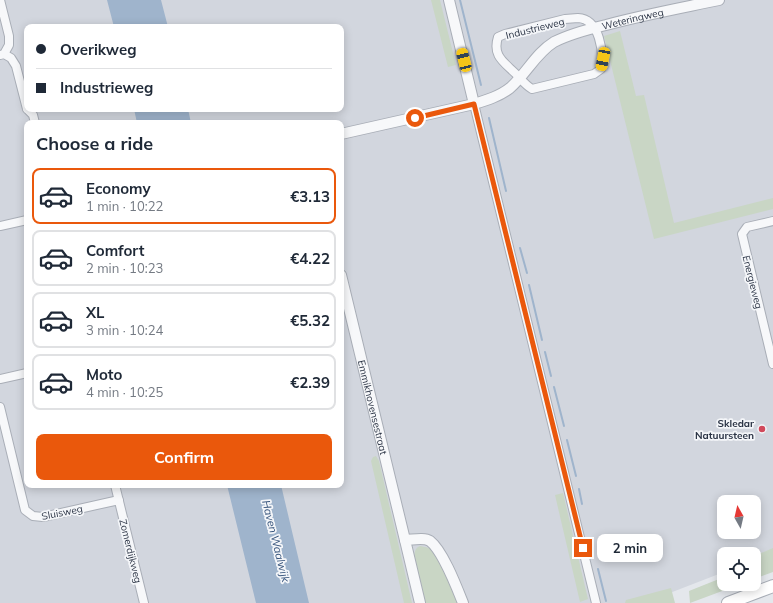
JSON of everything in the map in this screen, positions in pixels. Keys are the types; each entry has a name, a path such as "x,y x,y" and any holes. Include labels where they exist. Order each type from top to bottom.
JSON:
{"main road":[{"path":"728,603 773,586"}],"street":[{"path":"0,0 9,36 9,45 2,54 11,58 16,66 24,97"},
{"path":"449,0 596,603"},
{"name":"Weteringweg","path":"593,28 719,0"},
{"name":"Industrieweg","path":"578,18 583,18 593,28 598,34 603,59 601,69 594,74 532,89 500,59 496,45 498,37 505,34 578,18"},
{"name":"Industrieweg","path":"344,133 492,99 509,89 550,45 593,28"},
{"path":"0,226 24,221"},
{"name":"Energieweg","path":"773,221 747,227 742,234 773,364"},
{"name":"Emmikhovensestraat","path":"344,287 420,603"},
{"path":"0,379 24,373"},
{"name":"Sluisweg","path":"0,407 25,510 33,516 43,517 118,500"},
{"path":"116,488 118,500"},
{"name":"Zomerdijkweg","path":"118,500 144,603"},
{"path":"405,540 424,540 429,541 433,545 445,562 463,603"}],"shaded area":[{"path":"0,0 773,0 773,553 761,557 761,547 717,547 717,575 644,603 0,603"}],"green space":[{"path":"431,0 440,0 456,65 448,67"},
{"path":"620,31 636,96 644,95 674,223 773,198 773,209 654,239 604,36"},
{"path":"376,456 379,461 412,603 404,603 371,461 373,457"},
{"path":"563,493 588,599 580,602 555,495"},
{"path":"420,546 429,548 436,554 459,603 424,603 414,563 416,549"},
{"path":"773,548 773,572 761,576 761,553"},
{"path":"717,580 717,591 722,591 690,603 689,591"},
{"path":"671,588 675,603 625,603 626,600"}],"water":[{"path":"107,0 161,0 167,24 113,24"},
{"path":"135,112 189,112 190,120 136,120"},
{"name":"Haven Waalwijk","path":"228,488 282,488 309,603 256,603"}],"waterway":[{"path":"460,0 481,85"},
{"path":"489,118 506,191"},
{"path":"520,248 527,273"},
{"path":"529,285 542,340"},
{"path":"545,352 551,376"},
{"path":"554,387 564,426"},
{"path":"567,440 576,476"},
{"path":"579,489 582,504"},
{"path":"598,569 606,601"}],"place":[{"name":"Skledar Natuursteen","path":"762,429"}],"route":[{"path":"415,118 474,104 583,548"}]}
